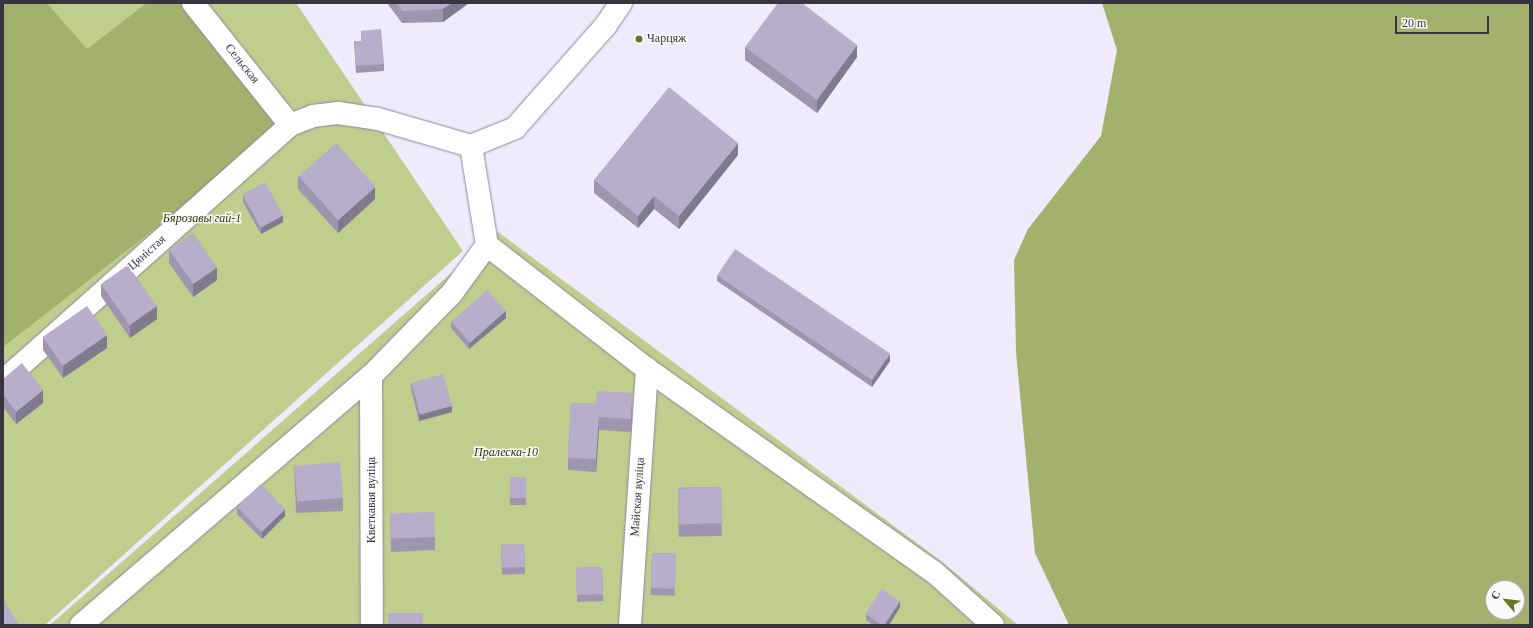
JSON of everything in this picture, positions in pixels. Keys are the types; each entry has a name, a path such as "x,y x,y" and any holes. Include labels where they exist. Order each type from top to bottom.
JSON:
{"street":[{"name":"Сельская","path":"193,3 290,125"},
{"path":"290,125 313,116 338,113 378,120 471,146 515,128 606,25 621,3"},
{"name":"Цяністая","path":"3,381 290,125"},
{"path":"471,146 488,245 647,369 934,572 993,625"},
{"path":"81,625 371,376 452,293 488,245"},
{"name":"Майская вуліца","path":"630,625 647,369"},
{"name":"Кветкавая вуліца","path":"371,376 372,625"},
{"path":"107,602 108,625"}],"green space":[{"name":"Бярозавы гай-1","path":"3,3 296,3 463,251 45,625 3,625"},
{"path":"3,3 47,3 87,49 147,3 185,3 283,129 3,347"},
{"path":"1102,3 1530,3 1530,625 1069,625 1035,553 1016,352 1014,260 1028,229 1101,136 1117,50"},
{"name":"Пралеска-10","path":"498,232 941,561 1018,625 50,625"}],"building":[{"path":"397,3 452,3 443,9 402,11"},
{"path":"778,3 802,3 857,45 817,100 745,47"},
{"path":"381,29 384,64 356,66 354,41 361,41 361,31"},
{"path":"669,87 738,143 679,216 654,196 638,216 594,180"},
{"path":"336,143 375,187 338,220 299,176"},
{"path":"265,182 283,215 261,228 242,195"},
{"path":"193,233 217,267 193,284 169,250"},
{"path":"735,249 890,354 872,380 717,276"},
{"path":"128,265 157,306 130,325 101,284"},
{"path":"487,290 506,311 470,343 451,322"},
{"path":"87,306 107,335 63,366 43,337"},
{"path":"22,363 43,390 16,412 3,394 3,379"},
{"path":"443,374 452,406 420,415 411,383"},
{"path":"597,391 632,393 631,419 599,417 596,459 568,458 571,403 596,404"},
{"path":"340,462 343,498 297,502 294,466"},
{"path":"510,477 526,477 526,498 510,498"},
{"path":"261,484 285,509 262,532 237,507"},
{"path":"721,487 722,523 679,524 678,489"},
{"path":"434,512 435,537 391,539 390,514"},
{"path":"524,544 525,567 502,568 501,545"},
{"path":"652,553 676,554 675,589 651,588"},
{"path":"602,567 603,594 577,595 576,568"},
{"path":"882,589 900,601 884,625 882,625 865,614"},
{"path":"3,600 18,623 15,625 3,625"},
{"path":"388,613 423,613 423,625 388,625"}],"place":[{"name":"Чарцяж","path":"639,39"}]}
